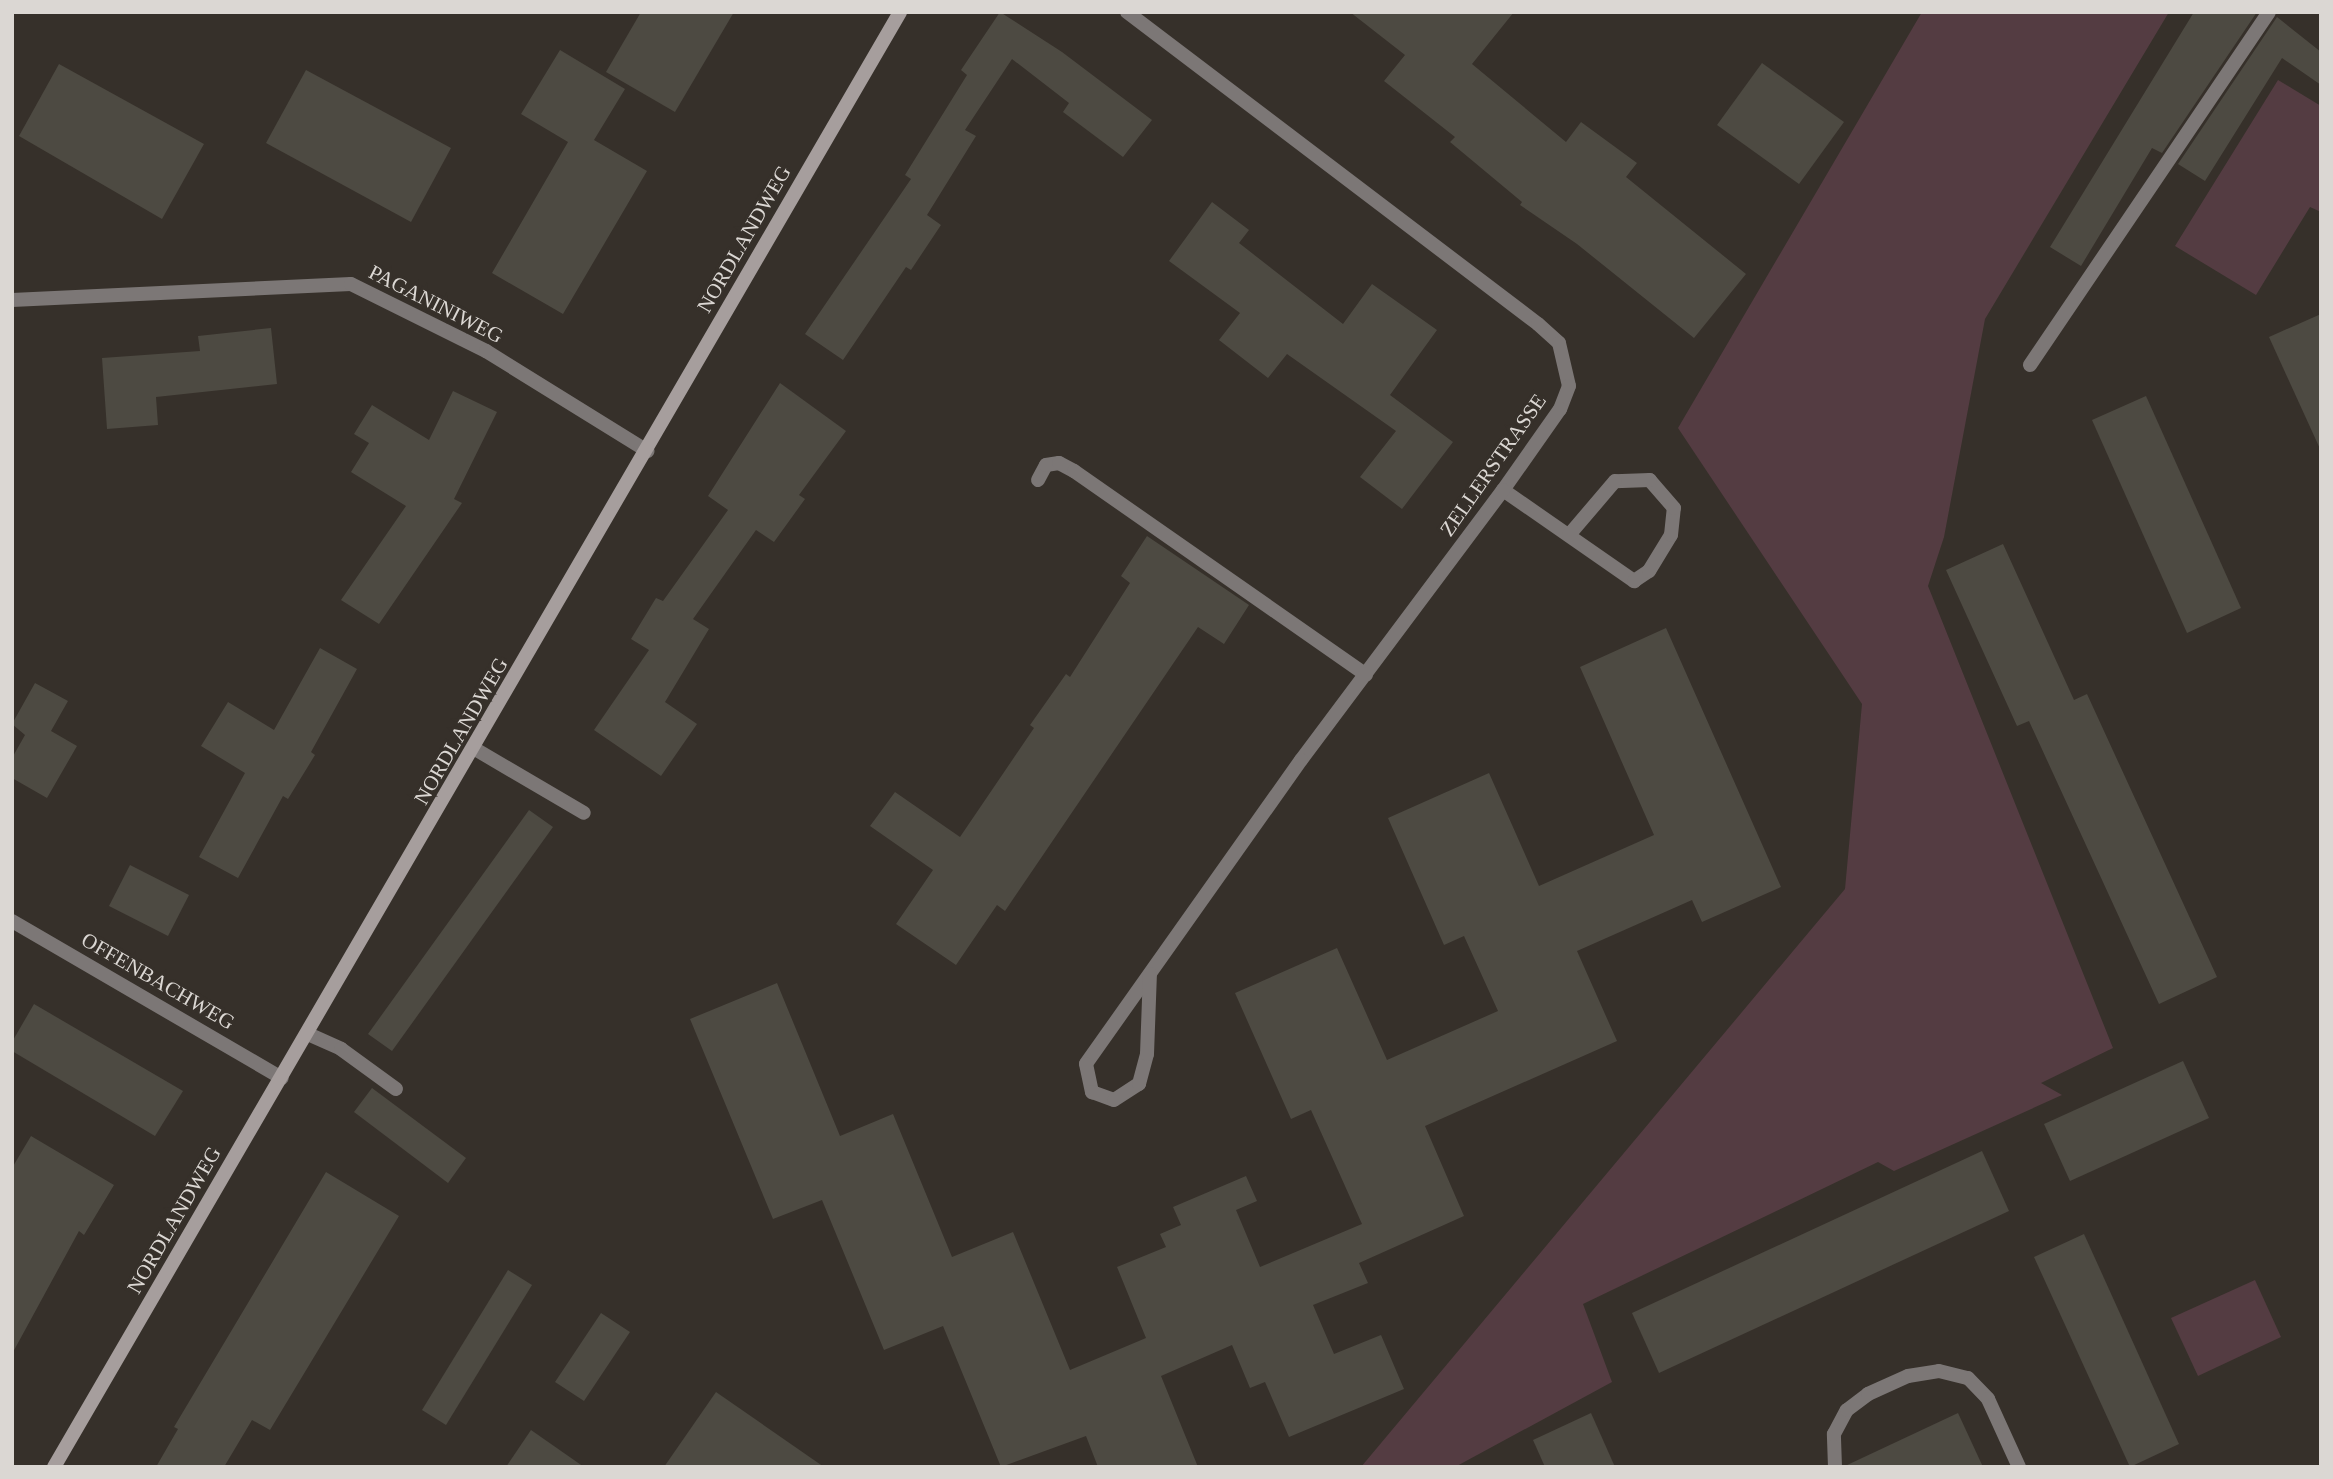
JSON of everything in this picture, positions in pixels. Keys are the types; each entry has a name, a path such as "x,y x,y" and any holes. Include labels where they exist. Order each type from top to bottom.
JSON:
{"street":[{"name":"NORDLANDWEG","path":"54,1467 475,749 900,12"},
{"name":"ZELLERSTRASSE","path":"1127,12 1559,343 1569,386 1560,409 1503,490 1366,676 1150,974 1086,1064 1092,1093 1114,1100 1139,1084 1147,1054 1150,974"},
{"path":"2030,365 2269,12"},
{"name":"PAGANINIWEG","path":"12,300 351,284 486,351 647,451"},
{"path":"1038,480 1046,465 1059,463 1074,471 1366,676"},
{"path":"1503,490 1634,581 1649,571 1671,535 1674,508 1650,481 1615,481 1569,535"},
{"path":"475,749 584,813"},
{"name":"OFFENBACHWEG","path":"12,921 282,1078"},
{"path":"308,1034 341,1049 396,1089"},
{"path":"1835,1467 1834,1434 1847,1410 1868,1394 1908,1376 1939,1371 1968,1377 1988,1399 2019,1467"}],"shaded area":[{"path":"1922,12 2169,12 1985,319 1944,537 1928,586 2113,1048 2041,1083 2062,1095 1894,1171 1878,1162 1583,1304 1612,1382 1455,1467 1361,1467 1845,889 1862,704 1678,428"},
{"path":"2278,80 2321,106 2321,212 2310,207 2256,295 2175,246"},
{"path":"2255,1280 2281,1337 2198,1376 2171,1318"}],"building":[{"path":"641,12 734,12 675,112 606,72"},
{"path":"1000,12 1062,52 1152,120 1123,157 1063,112 1069,103 1012,59 965,130 976,136 927,215 941,225 911,270 906,267 843,360 805,334 911,179 905,175 967,75 961,70"},
{"path":"1350,12 1514,12 1472,64 1566,142 1581,122 1637,163 1626,177 1746,274 1694,338 1577,244 1520,205 1522,202 1450,142 1455,137 1384,81 1405,55"},
{"path":"2194,12 2257,12 2162,153 2152,148 2081,266 2050,247"},
{"path":"2277,17 2321,52 2321,85 2282,58 2205,181 2178,164"},
{"path":"560,50 625,89 594,140 647,171 563,314 492,273 568,142 521,114"},
{"path":"1762,63 1844,122 1799,184 1717,125"},
{"path":"59,64 204,144 162,219 19,136"},
{"path":"306,70 451,148 411,222 266,143"},
{"path":"1212,202 1249,230 1239,243 1343,324 1372,284 1437,330 1390,395 1453,442 1402,509 1360,477 1396,431 1287,354 1268,378 1219,340 1240,313 1169,261"},
{"path":"2321,314 2321,451 2269,337"},
{"path":"271,328 277,384 156,397 158,425 107,429 102,358 200,351 198,336"},
{"path":"780,383 846,431 799,495 805,499 774,542 756,530 693,619 709,629 665,702 697,724 661,776 594,730 649,650 631,639 656,598 663,601 728,510 708,496"},
{"path":"453,391 497,412 454,499 462,503 379,624 341,600 406,506 351,472 369,443 354,434 372,405 429,440"},
{"path":"2146,396 2241,608 2187,633 2092,420"},
{"path":"1147,536 1249,605 1224,644 1198,627 1005,911 997,905 956,965 896,924 933,870 870,826 895,792 960,837 1034,728 1030,725 1066,674 1070,677 1130,583 1121,576"},
{"path":"2003,544 2074,700 2087,694 2217,977 2159,1004 2029,721 2017,726 1946,570"},
{"path":"1666,628 1781,887 1702,922 1692,900 1577,951 1617,1041 1425,1126 1464,1216 1359,1263 1368,1283 1313,1305 1334,1354 1381,1335 1404,1389 1289,1437 1265,1382 1250,1388 1232,1345 1161,1376 1198,1467 1098,1467 1086,1436 1001,1467 943,1326 884,1350 822,1200 773,1219 690,1019 777,983 840,1136 893,1114 952,1257 1013,1232 1070,1370 1146,1338 1117,1267 1166,1247 1160,1234 1181,1225 1173,1207 1246,1176 1257,1201 1236,1210 1260,1267 1362,1224 1311,1110 1291,1119 1235,993 1337,948 1387,1060 1498,1011 1464,936 1444,945 1388,818 1489,773 1539,886 1654,835 1580,667"},
{"path":"320,648 357,669 311,752 315,755 288,799 283,796 238,878 199,857 245,773 201,746 228,702 274,730"},
{"path":"35,683 68,701 51,731 77,746 47,798 12,778 12,758 25,735 12,724"},
{"path":"529,810 553,827 392,1051 368,1034"},
{"path":"130,865 189,895 168,936 109,906"},
{"path":"34,1004 183,1091 155,1136 12,1051 12,1042"},
{"path":"2183,1061 2209,1118 2070,1181 2044,1124"},
{"path":"372,1088 466,1158 448,1183 354,1112"},
{"path":"31,1136 114,1185 84,1235 79,1231 12,1354 12,1168"},
{"path":"1982,1151 2009,1211 1659,1373 1632,1313"},
{"path":"326,1172 399,1216 270,1430 252,1420 224,1467 156,1467 178,1429 174,1427"},
{"path":"2084,1234 2179,1444 2130,1467 2034,1257"},
{"path":"508,1270 532,1285 446,1425 422,1410"},
{"path":"601,1313 630,1332 584,1401 555,1382"},
{"path":"716,1392 824,1467 664,1467"},
{"path":"1591,1413 1615,1467 1545,1467 1533,1440"},
{"path":"1958,1413 1983,1467 1845,1467 1845,1466"},
{"path":"531,1430 584,1467 506,1467"}]}
